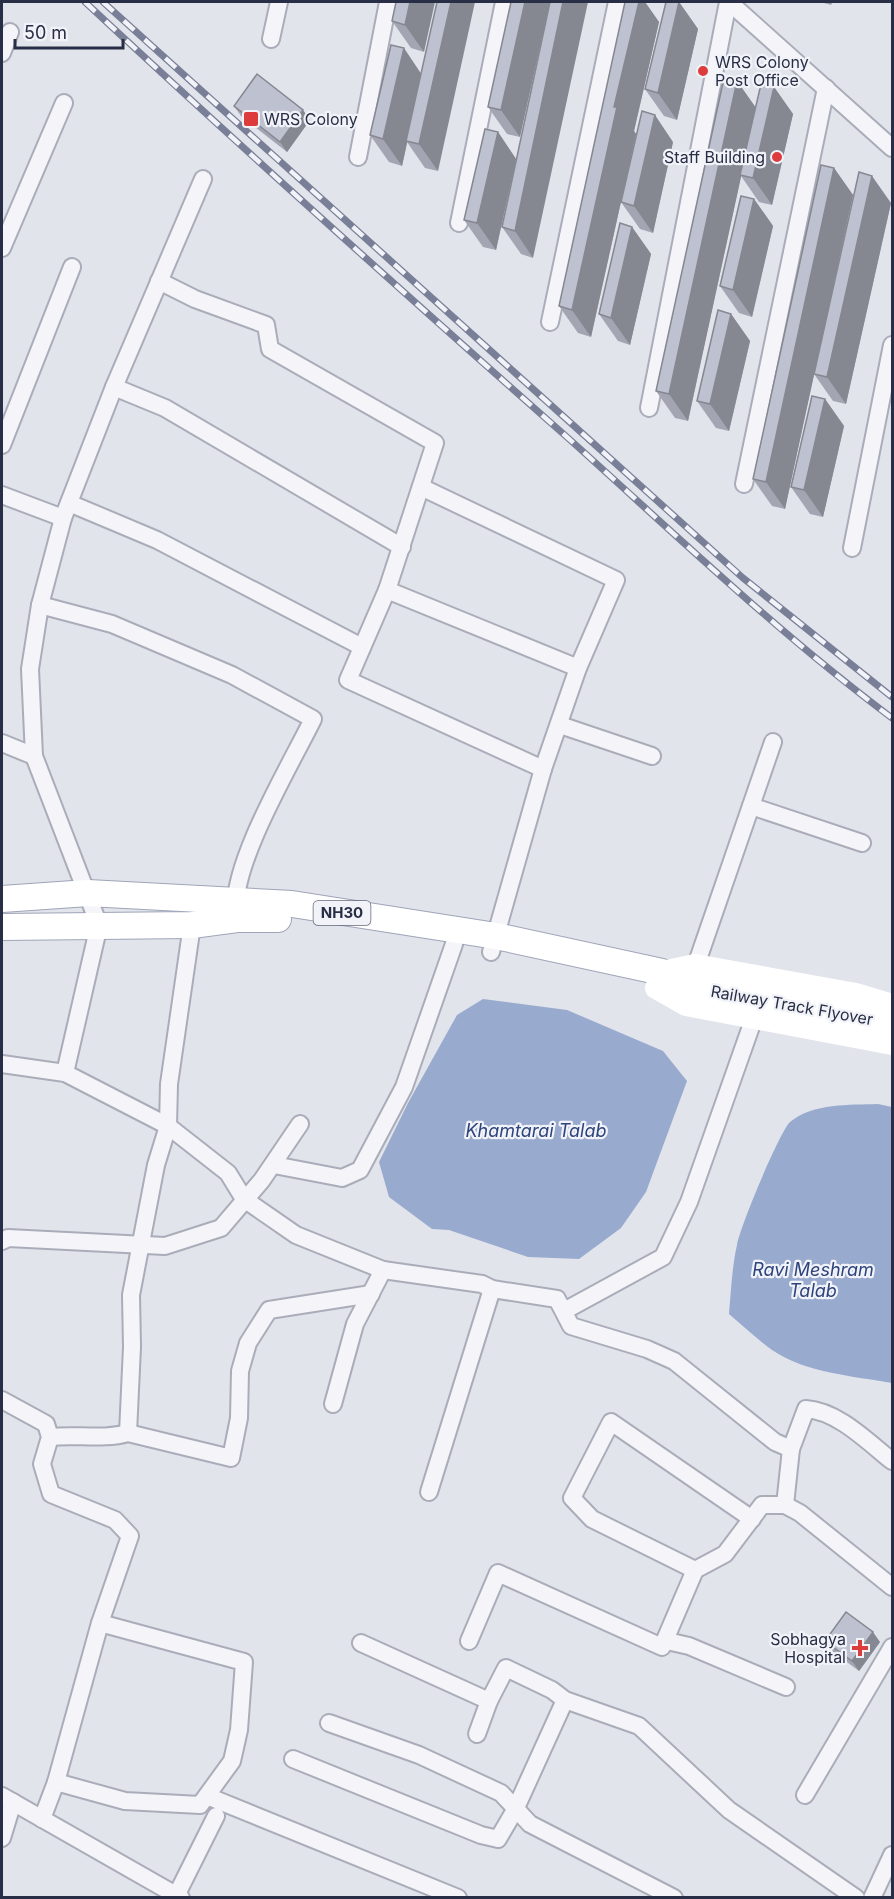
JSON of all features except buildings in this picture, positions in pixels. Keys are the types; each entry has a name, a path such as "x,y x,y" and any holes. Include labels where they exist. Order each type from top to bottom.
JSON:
{"main road":[{"name":"NH30","path":"2,899 88,893 192,900 271,918 334,925 454,944 493,944"},
{"name":"NH30","path":"2,927 192,925 236,909 292,904 677,984"},
{"name":"Railway Track Flyover","path":"677,984 892,1023"}],"street":[{"path":"271,39 279,2"},
{"path":"358,157 388,2"},
{"path":"459,223 504,2"},
{"path":"550,322 617,2"},
{"path":"728,2 892,148"},
{"path":"649,408 728,2"},
{"path":"2,53 10,32"},
{"path":"744,484 826,88"},
{"path":"2,248 64,103"},
{"path":"65,1073 99,925 34,756 30,669 40,604 66,511 114,387 203,179"},
{"path":"2,445 72,267"},
{"path":"159,281 195,299 266,325 270,349 435,443 387,590 348,680 543,769"},
{"path":"852,548 892,345"},
{"path":"114,387 165,408 402,547"},
{"path":"421,487 479,512 616,580 578,668 543,769 493,944"},
{"path":"2,495 66,511 157,540 362,647"},
{"path":"387,590 578,668"},
{"path":"40,604 112,624 232,675 313,719 246,856 236,909"},
{"path":"560,725 652,756"},
{"path":"677,984 752,806 773,742"},
{"path":"2,743 34,756"},
{"path":"752,806 862,843"},
{"path":"128,1433 132,1347 131,1295 156,1165 168,1126 169,1083 192,925"},
{"path":"274,1165 342,1178 360,1170 404,1087 454,944"},
{"path":"677,984 856,994 892,1005"},
{"path":"677,984 753,1018 892,1044"},
{"path":"564,1311 663,1257 689,1202 753,1018"},
{"path":"2,1064 65,1073 168,1126 228,1173 244,1199 296,1235 383,1270 482,1284 492,1289 557,1299 571,1326 647,1349 674,1361 775,1442 791,1449"},
{"path":"2,1241 8,1238 165,1246 221,1228 274,1165 300,1124"},
{"path":"333,1404 355,1324 383,1270"},
{"path":"429,1492 492,1289"},
{"path":"50,1437 72,1434 113,1437 128,1433 231,1458 239,1418 240,1371 248,1343 269,1310 370,1294"},
{"path":"2,1400 46,1424 50,1437 42,1464 51,1494 115,1520 130,1536 100,1623 56,1782 42,1819"},
{"path":"785,1505 791,1449 806,1409 817,1410 851,1428 892,1461"},
{"path":"695,1570 592,1519 572,1498 611,1422 752,1519"},
{"path":"469,1641 498,1573 662,1647 667,1641 695,1570 725,1554 762,1505 785,1505 800,1513 892,1587"},
{"path":"56,1782 125,1801 201,1805 232,1761 239,1730 244,1662 100,1623"},
{"path":"667,1641 689,1646 786,1687"},
{"path":"360,1643 489,1701"},
{"path":"805,1795 892,1647"},
{"path":"477,1734 489,1701 506,1668 552,1690 565,1700 639,1726 729,1810 856,1898"},
{"path":"293,1759 481,1835 498,1839 515,1810 565,1700"},
{"path":"329,1722 419,1755 501,1793 530,1824 674,1898"},
{"path":"207,1796 427,1892 458,1898"},
{"path":"2,1838 7,1799 177,1897 216,1816"},
{"path":"872,1898 892,1855"}],"water":[{"name":"Khamtarai Talab","path":"483,999 567,1010 663,1051 687,1081 646,1192 621,1228 579,1259 528,1257 449,1230 432,1229 389,1197 379,1162 408,1103 457,1015"},
{"name":"Ravi Meshram Talab","path":"878,1104 892,1107 892,1383 815,1369 785,1358 755,1337 729,1314 739,1235 769,1161 785,1129 799,1116 821,1108"}],"railway":[{"path":"85,2 325,222 727,582 808,652 892,718"},
{"path":"103,2 743,578 892,697"}],"place":[{"name":"WRS Colony Post Office","path":"703,71"},
{"name":"WRS Colony","path":"251,119"},
{"name":"Staff Building","path":"777,157"},
{"name":"Sobhagya Hospital","path":"860,1648"}]}
